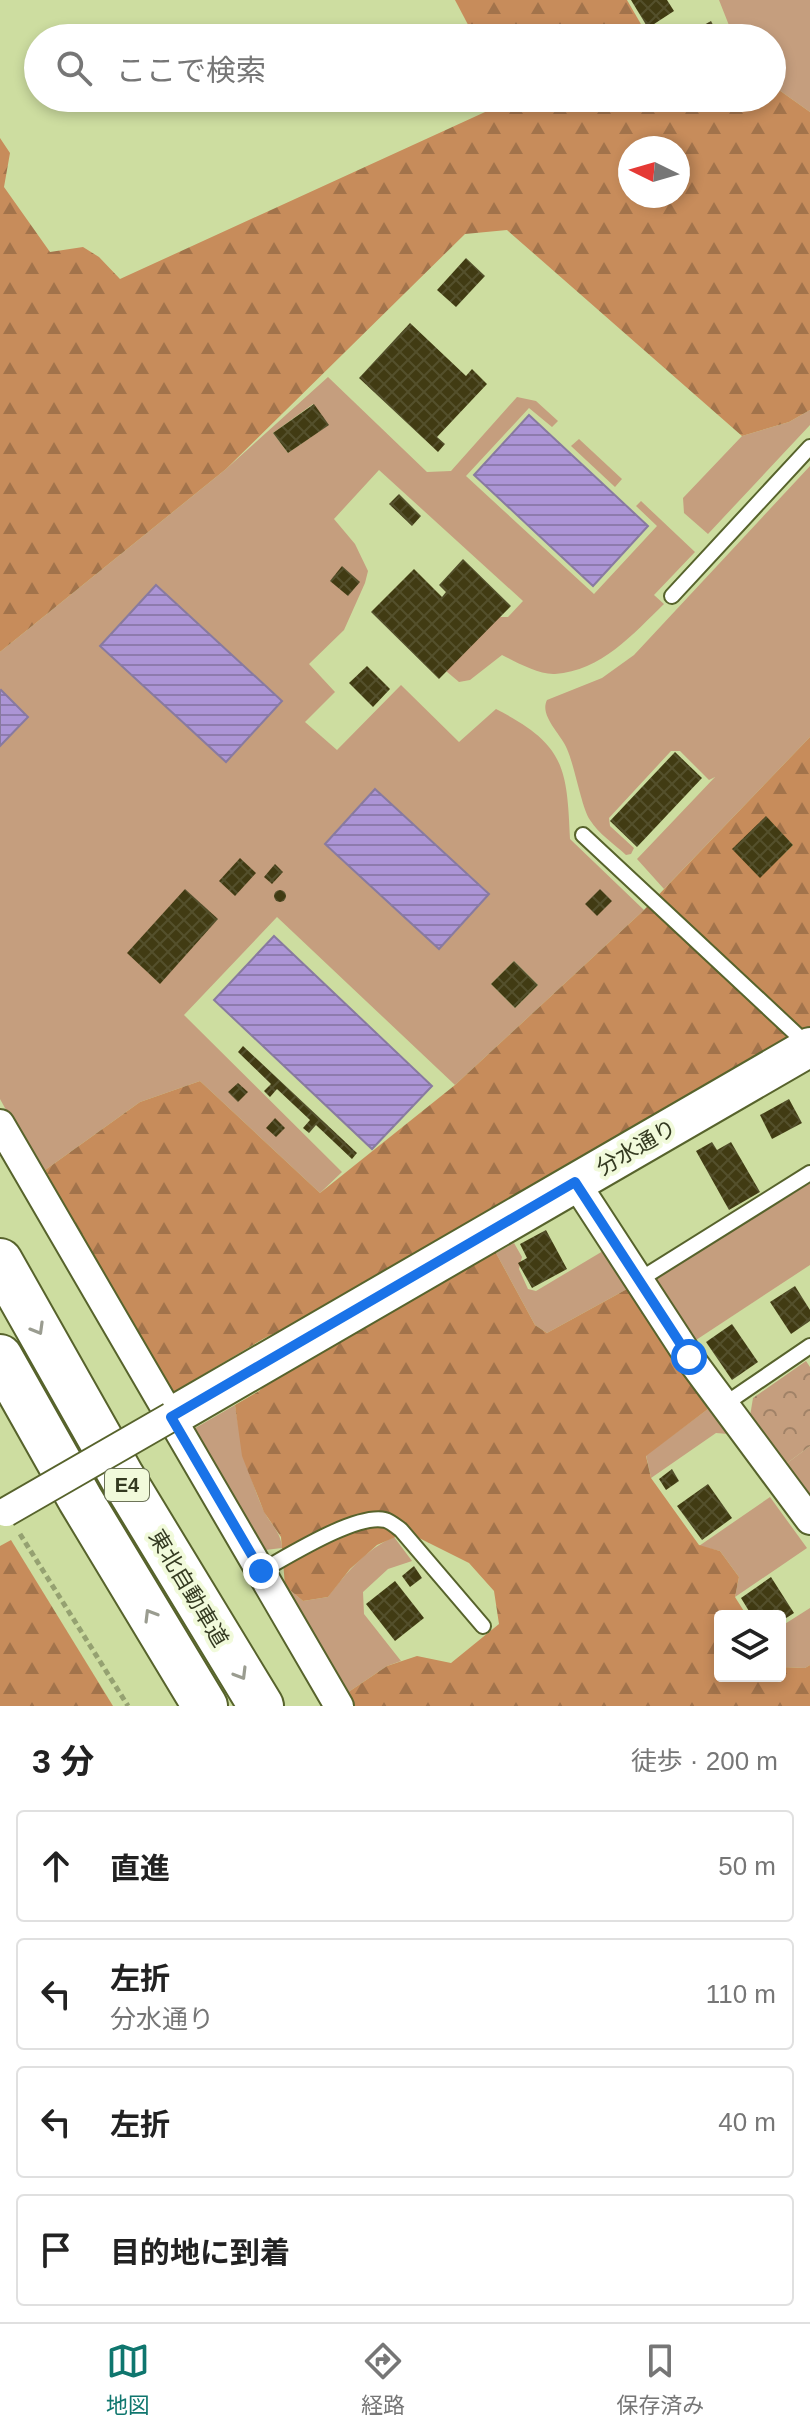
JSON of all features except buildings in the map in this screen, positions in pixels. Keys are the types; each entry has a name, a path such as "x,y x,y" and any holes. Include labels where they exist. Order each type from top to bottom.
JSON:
{"highway":[{"name":"東北自動車道","path":"0,1261 122,1477 261,1706"},
{"name":"E4","path":"0,1357 80,1499 205,1706"}],"street":[{"name":"分水通り","path":"171,1417 810,1047"},
{"path":"0,1124 339,1706"},
{"path":"575,1182 689,1357 810,1520"},
{"path":"2,1509 171,1417"}],"lane":[{"path":"672,596 810,447"},
{"path":"583,835 810,1047"},
{"path":"639,1280 810,1173"},
{"path":"725,1404 810,1346"},
{"path":"261,1571 359,1522 384,1519 401,1530 483,1626"}],"path":[{"path":"2,1509 128,1706"}],"green space":[{"path":"455,0 627,0 641,24 468,24"},
{"path":"719,0 810,0 810,112 786,95 786,24 728,24"},
{"path":"786,95 810,112 810,410 789,422 742,436 507,230 465,234 226,469 0,652 0,138 10,153 4,187 50,252 83,247 99,257 120,279 485,112 786,112"},
{"path":"328,377 427,472 451,471 517,397 536,401 558,421 552,427 529,408 466,476 594,594 657,526 636,506 641,501 695,552 654,595 664,604 628,639 602,658 572,671 549,674 502,655 470,680 459,682 446,671 499,617 508,617 523,601 379,470 334,519 355,544 368,571 344,630 309,664 335,692 305,722 337,750 401,685 459,742 496,709 519,722 549,746 563,775 570,839 644,910 455,1085 277,917 184,1015 342,1172 320,1193 200,1081 140,1102 41,1173 0,1099 0,746 28,717 0,691 0,652 226,469","holes":["313,404 328,425 288,453 273,433","514,961 538,985 515,1008 491,984"]},
{"path":"810,410 810,425 708,534 684,513 683,498 742,436 789,422"},
{"path":"579,439 622,479 615,487 571,446"},
{"path":"810,466 810,737 664,889 637,859 715,777 709,780 680,751 671,751 609,818 610,826 634,848 631,854 626,855 597,829 587,815 567,749 546,712 547,700 602,678 634,655"},
{"path":"810,737 810,1031 167,1396 41,1173 140,1102 200,1081 320,1193 455,1085 644,910","holes":["766,817 793,845 760,877"]},
{"path":"810,1183 810,1265 693,1342 652,1281"},
{"path":"514,1243 522,1257 519,1269 528,1289 536,1291 603,1251 627,1289 547,1333 535,1325 496,1253"},
{"path":"485,1249 496,1253 535,1325 547,1333 627,1289 708,1409 646,1456 651,1478 699,1545 720,1551 739,1577 735,1597 743,1610 714,1610 714,1682 786,1682 786,1667 805,1668 810,1665 810,1706 345,1706 347,1693 387,1666 417,1656 451,1663 499,1624 494,1591 469,1563 407,1532 377,1545 350,1569 328,1597 303,1601 285,1586 281,1537 264,1512 242,1456 235,1405 259,1391 307,1349"},
{"path":"806,1361 810,1367 810,1446 786,1464 750,1416 753,1398"},
{"path":"235,1405 253,1482 282,1548 265,1550 255,1544 190,1431"},
{"path":"708,1409 728,1434 716,1433 651,1478 646,1455"},
{"path":"810,1446 810,1497 786,1464"},
{"path":"770,1497 807,1548 735,1597 739,1577 720,1551 699,1546"},
{"path":"394,1537 412,1561 388,1569 363,1592 364,1614 401,1661 387,1666 347,1693 285,1586 303,1601 328,1597 365,1555"},
{"path":"11,1540 113,1706 0,1706 0,1546"},
{"path":"810,1608 810,1665 805,1668 786,1667 786,1623"}],"shaded area":[{"path":"529,415 648,526 593,586 474,475"},
{"path":"156,585 282,701 226,762 100,646"},
{"path":"0,691 28,717 0,746"},
{"path":"375,789 489,894 439,949 325,844"},
{"path":"274,936 432,1086 372,1149 214,1000"}],"route":[{"path":"261,1571 171,1417 575,1182 689,1357"}]}
